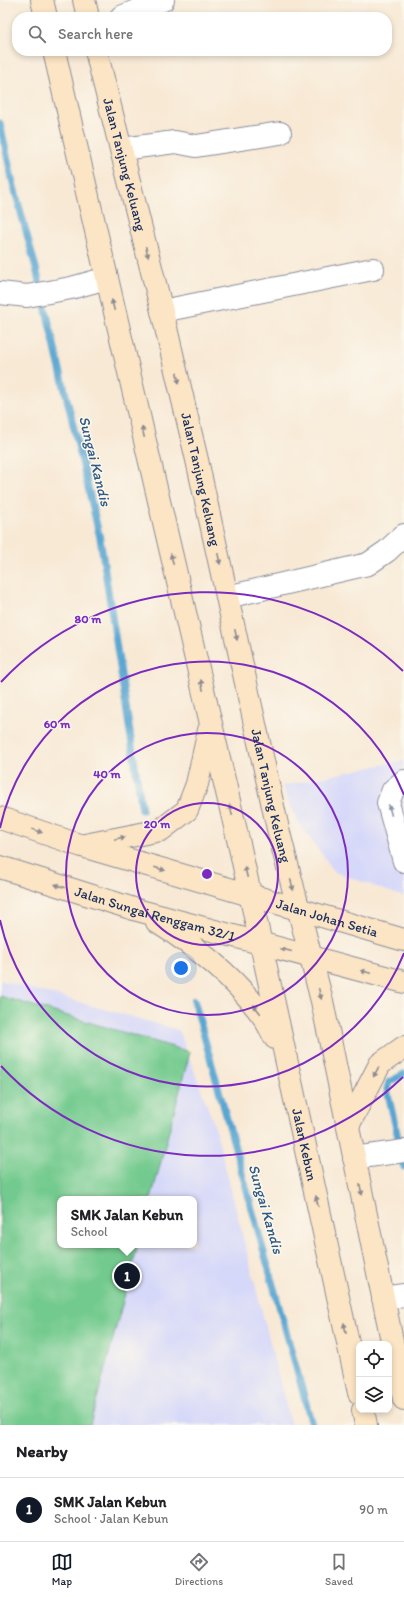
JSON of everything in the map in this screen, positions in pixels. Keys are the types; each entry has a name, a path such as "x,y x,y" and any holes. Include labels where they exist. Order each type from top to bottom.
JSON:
{"main road":[{"path":"42,0 45,12"},
{"path":"84,0 87,12"},
{"path":"0,818 82,846 251,895 55,56"},
{"name":"Jalan Tanjung Keluang","path":"97,56 162,311 197,460 278,829 299,909"},
{"path":"82,846 161,830 186,810 198,784 211,723"},
{"name":"Jalan Sungai Renggam 32/1","path":"0,866 137,910 310,957"},
{"name":"Jalan Johan Setia","path":"251,895 404,940"},
{"name":"Jalan Kebun","path":"251,895 356,1379"},
{"path":"299,909 322,1001 354,1158 394,1297 404,1399"},
{"path":"137,910 180,937 230,977 260,1012 285,1054"},
{"path":"310,957 404,982"},
{"path":"348,1126 380,1064 404,1047"},
{"path":"364,1413 366,1425"}],"street":[{"path":"133,12 163,0"},
{"path":"122,149 175,142 196,146 280,134"},
{"path":"162,311 373,269"},
{"path":"0,293 27,296 71,288 107,278"},
{"path":"227,597 368,564 387,551 404,535"},
{"path":"404,781 393,790 388,803 404,861"},
{"path":"354,1158 404,1152"}],"shaded area":[{"path":"404,760 404,897 335,872 299,824 282,786"},
{"path":"0,980 179,1030 215,1127 291,1425 0,1425"}],"green space":[{"path":"0,996 190,1052 152,1196 57,1196 57,1248 137,1248 90,1425 0,1425"}],"waterway":[{"name":"Sungai Kandis","path":"0,123 13,183 36,268 100,538 142,810"},
{"name":"Sungai Kandis","path":"194,1000 312,1425"},
{"path":"399,1142 387,1089 389,1082 404,1074"},
{"path":"402,1160 404,1167"}],"place":[{"name":"SMK Jalan Kebun","path":"127,1276"}]}
